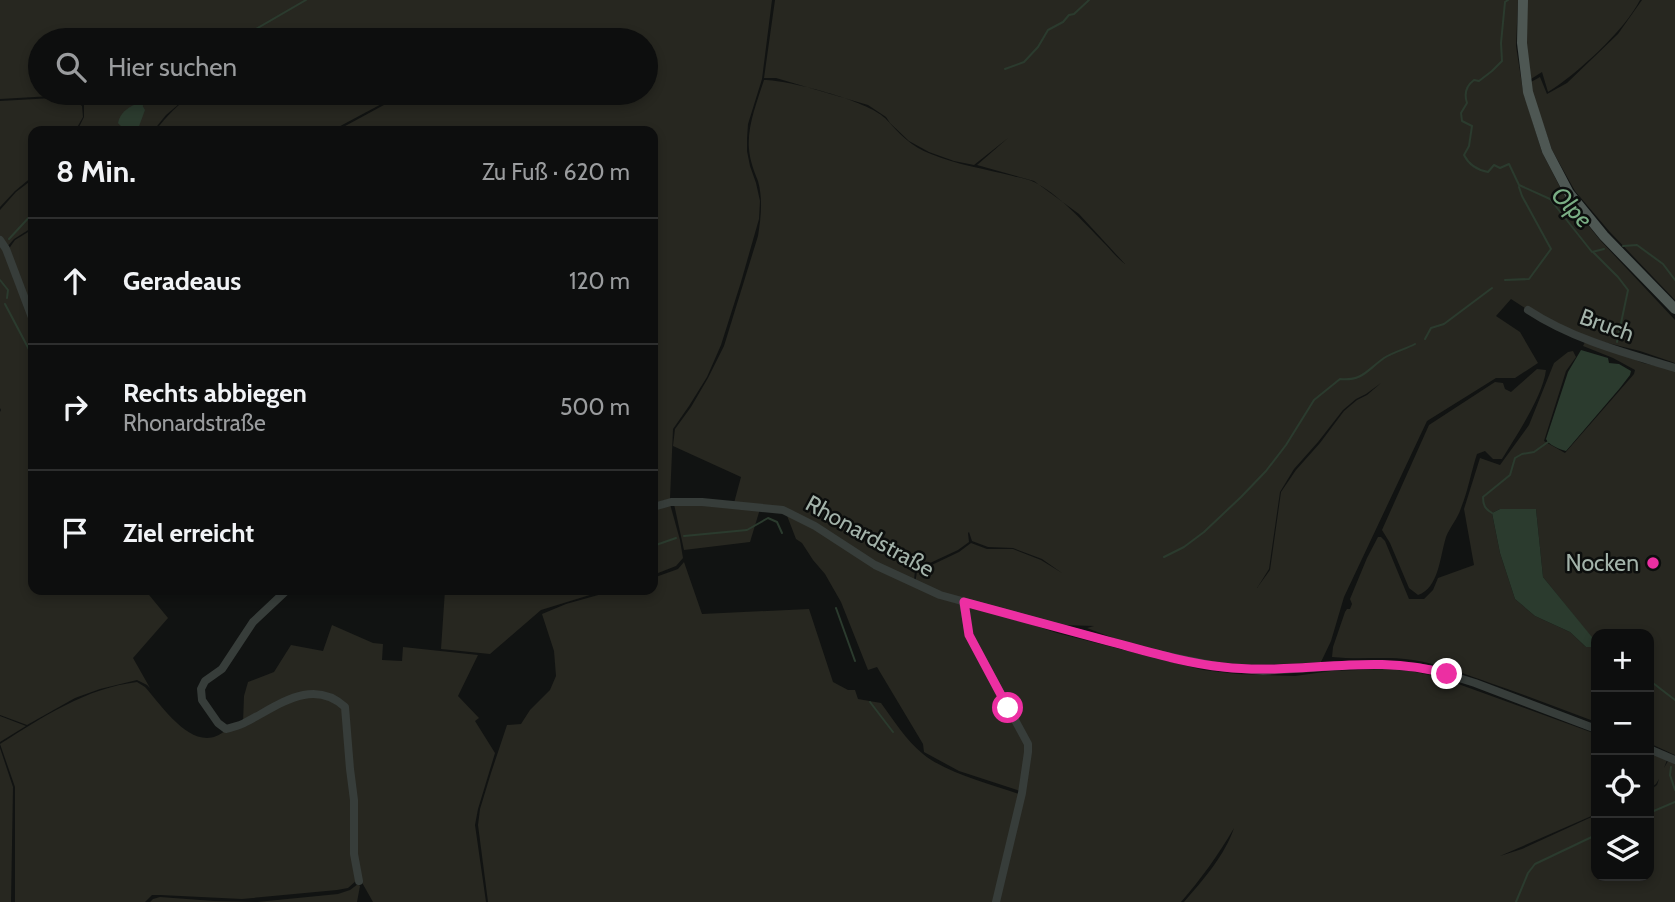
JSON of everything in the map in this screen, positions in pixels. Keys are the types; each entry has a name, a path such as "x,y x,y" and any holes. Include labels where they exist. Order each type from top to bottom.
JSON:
{"main road":[{"path":"1523,0 1522,43 1528,92 1547,151 1569,193 1604,236 1675,309"}],"street":[{"path":"0,240 28,307"},
{"name":"Bruch","path":"1528,310 1578,337 1675,368"},
{"name":"Rhonardstraße","path":"658,506 671,502 702,502 783,510 815,526 875,565 940,595 1152,653 1222,667 1263,671 1374,663 1418,667 1468,681 1591,727"},
{"path":"282,595 253,622 222,669 205,681 201,689 202,700 218,723 226,729 243,724 278,703 304,694 329,696 345,707 354,800 354,854 359,881"},
{"path":"964,602 969,635 1028,744 1022,793 996,902"},
{"path":"1654,751 1675,760"}],"shaded area":[{"path":"0,0 772,0 762,79 748,124 747,139 750,166 760,201 759,219 721,345 707,377 673,429 670,499 658,502 658,126 345,126 384,105 658,105 658,28 28,28 28,97 0,99"},
{"path":"775,0 1518,0 1516,46 1523,91 1542,152 1564,195 1600,240 1675,320 1675,363 1579,336 1542,319 1511,299 1496,316 1520,332 1538,363 1515,378 1496,378 1427,421 1344,597 1331,641 1321,662 1245,664 1197,660 1140,647 1087,628 1094,626 1063,625 941,594 915,583 917,572 959,552 971,543 987,549 1013,549 1041,560 1062,573 1042,559 1013,548 988,547 972,541 969,532 969,542 958,550 915,570 914,581 877,564 783,509 734,503 741,477 673,446 675,429 691,407 724,346 758,236 761,195 750,158 749,140 753,114 764,80 808,87 776,78 764,78","holes":["845,98 868,105 886,117 890,123 876,111","890,123 909,141 929,152 974,165 1008,138 977,165 1034,181 1040,185 924,151 917,148 906,139","1062,202 1079,214 1125,264 1116,256","1381,383 1344,411 1281,492 1270,570 1257,588 1269,569 1280,492 1294,469 1343,410 1356,399"]},
{"path":"1526,0 1640,0 1623,25 1599,51 1548,92 1542,72 1531,79 1526,44"},
{"path":"1642,0 1675,0 1675,300 1575,191 1552,150 1532,92 1531,82 1540,77 1547,94 1567,83 1618,34"},
{"path":"28,99 28,105 81,105 83,117 78,126 28,126 28,180 0,207 0,101"},
{"path":"84,105 178,105 157,126 80,126 84,117"},
{"path":"142,105 145,110 139,126 121,126 118,123 124,111"},
{"path":"179,105 380,105 340,126 160,126"},
{"path":"28,183 28,230 7,247 0,237 0,210"},
{"path":"28,232 28,304 8,250 15,240"},
{"path":"0,245 5,251 28,313 28,595 149,595 168,618 133,658 150,688 137,680 100,689 75,698 27,725 0,715"},
{"path":"1586,340 1643,363 1675,370 1675,755 1654,745 1654,629 1591,629 1591,637 1543,577 1536,509 1500,509 1492,513 1500,553 1515,599 1535,616 1570,632 1586,647 1591,647 1591,720 1432,664 1403,659 1332,657 1345,612 1350,609 1350,599 1378,537 1385,541 1409,599 1424,599 1433,590 1438,578 1474,565 1464,509 1480,458 1500,465 1529,425 1554,363 1568,352 1573,351 1576,357 1566,371 1544,441 1565,453 1634,374 1635,370 1583,346"},
{"path":"1581,350 1608,358 1609,363 1619,364 1631,371 1620,388 1566,451 1546,439 1568,372"},
{"path":"1537,369 1546,370 1540,392 1528,416 1502,459 1493,459 1485,451 1477,454 1460,512 1446,537 1435,579 1418,595 1409,588 1382,530 1429,425 1495,382 1503,383 1505,389 1511,392"},
{"path":"670,504 683,558 676,566 658,573 658,508"},
{"path":"674,504 760,509 750,542 684,550"},
{"path":"1500,509 1536,509 1543,577 1591,636 1591,647 1586,647 1570,632 1535,616 1515,599 1500,553 1492,513"},
{"path":"786,513 876,567 962,603 967,634 1026,745 1020,791 959,771 924,752 923,744 877,667 868,670 841,602 825,574 796,539"},
{"path":"684,562 702,614 809,609 833,682 848,690 855,690 858,699 881,703 911,743 933,761 1019,794 994,902 488,902 478,825 480,809 507,725 521,724 530,710 550,690 556,676 554,651 542,614 598,595 658,595 658,576 678,569"},
{"path":"445,595 590,595 541,610 490,654 441,649"},
{"path":"967,606 1057,633 1203,670 1295,676 1331,671 1410,671 1439,677 1591,732 1591,816 1500,856 1522,849 1591,817 1591,881 1654,881 1654,787 1659,779 1654,785 1654,755 1667,760 1664,768 1668,761 1675,764 1675,902 1184,902 1219,857 1234,828 1181,902 997,902 1029,753 970,635"},
{"path":"332,625 373,643 383,644 382,660 402,661 403,647 478,655 458,696 479,718 475,721 495,753 475,825 486,902 373,902 360,879 355,854 347,706 304,693 243,723 244,696 248,682 274,672 291,645 323,651"},
{"path":"137,682 145,687 181,726 203,738 214,737 278,705 317,695 344,708 357,880 348,888 337,890 242,899 152,895 145,902 15,902 15,787 0,744 83,697 118,685"},
{"path":"0,716 26,726 0,742"},
{"path":"0,748 13,787 11,902 0,902"},
{"path":"358,884 360,886 357,902 257,902 338,894"},
{"path":"160,897 257,902 150,902"}],"waterway":[{"path":"258,28 306,0"},
{"path":"1005,69 1024,62 1038,47 1048,30 1074,14 1089,0"},
{"name":"Olpe","path":"1508,0 1505,2 1502,61 1479,81 1474,80 1466,90 1467,103 1461,113 1462,121 1472,126 1469,146 1464,155 1474,167 1488,172 1494,165 1500,168 1509,164 1519,185 1550,199 1592,252 1604,249"},
{"path":"1505,280 1529,279 1551,249 1519,187"},
{"path":"9,239 28,218"},
{"name":"Olpe","path":"1623,246 1637,245 1663,264 1675,280"},
{"path":"1593,252 1628,290 1617,342"},
{"path":"0,280 8,290 7,298"},
{"path":"1425,339 1431,328 1444,324 1492,288"},
{"path":"5,304 28,348"},
{"path":"1164,557 1184,547 1204,532 1266,471 1314,400 1340,379 1360,376 1388,356 1415,344"},
{"path":"1492,513 1485,506 1483,497 1510,475 1515,458 1534,452 1548,442"},
{"path":"684,536 747,530 768,518 777,522 782,533"},
{"path":"658,544 676,538"},
{"path":"836,608 855,661"},
{"path":"1654,684 1675,700"},
{"path":"870,702 893,732"},
{"path":"1671,767 1670,775 1675,790"},
{"path":"1654,811 1675,802"},
{"path":"1516,902 1528,873 1535,864 1591,837"}],"place":[{"name":"Nocken","path":"1653,563"}],"route":[{"path":"1008,708 969,635 964,602 1152,653 1222,667 1263,671 1388,664 1447,674"}]}
